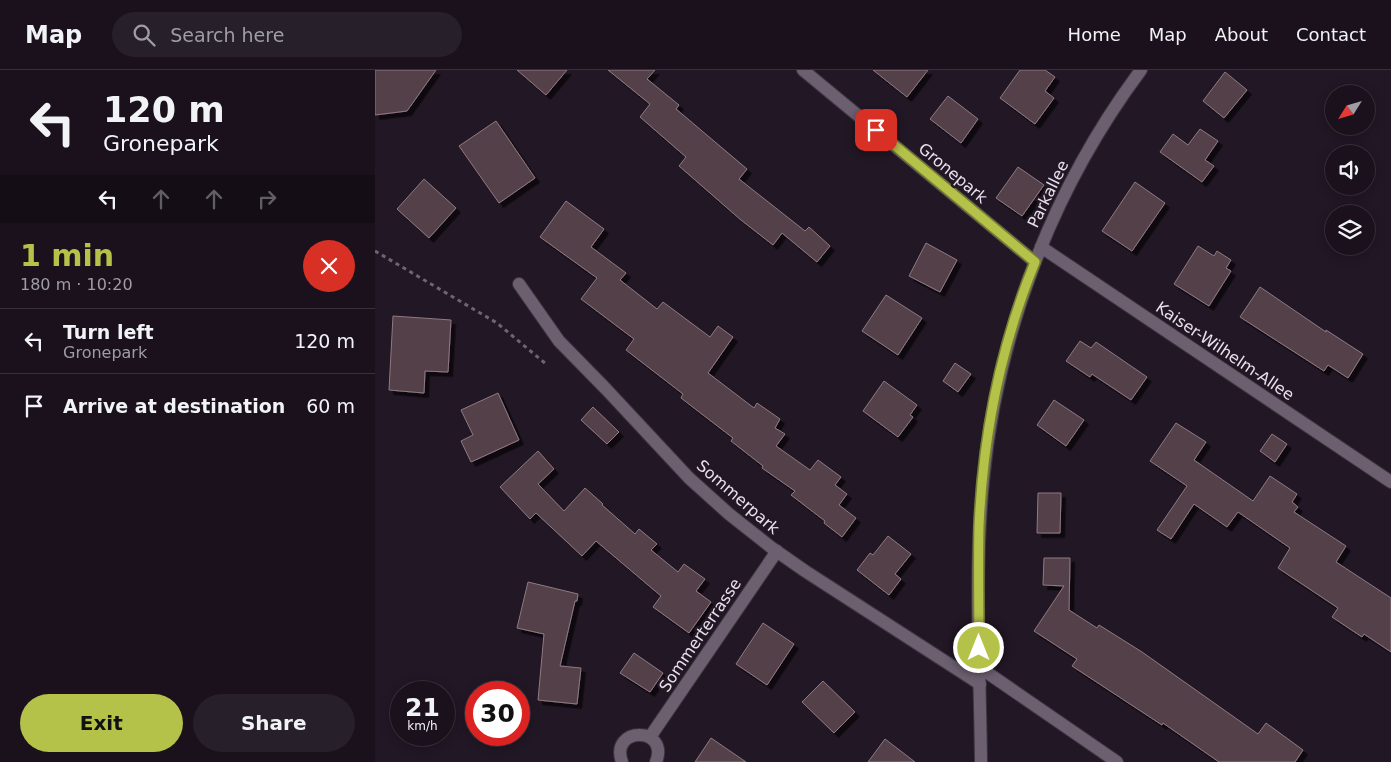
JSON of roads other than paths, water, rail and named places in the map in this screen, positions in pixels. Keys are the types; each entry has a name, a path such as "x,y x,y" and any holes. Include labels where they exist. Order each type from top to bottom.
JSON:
{"street":[{"name":"Gronepark","path":"803,70 1035,262"},
{"name":"Parkallee","path":"981,762 979,525 988,438 1005,354 1017,312 1035,262 1066,193 1086,154 1141,70"},
{"name":"Kaiser-Wilhelm-Allee","path":"1041,247 1391,482"},
{"name":"Sommerpark","path":"519,284 559,341 683,472 729,514 777,551 980,684"},
{"name":"Sommerterrasse","path":"650,737 777,551"},
{"path":"979,667 1117,762"},
{"path":"622,762 620,750 622,744 636,734 650,737 657,745 659,751 656,762"}]}
